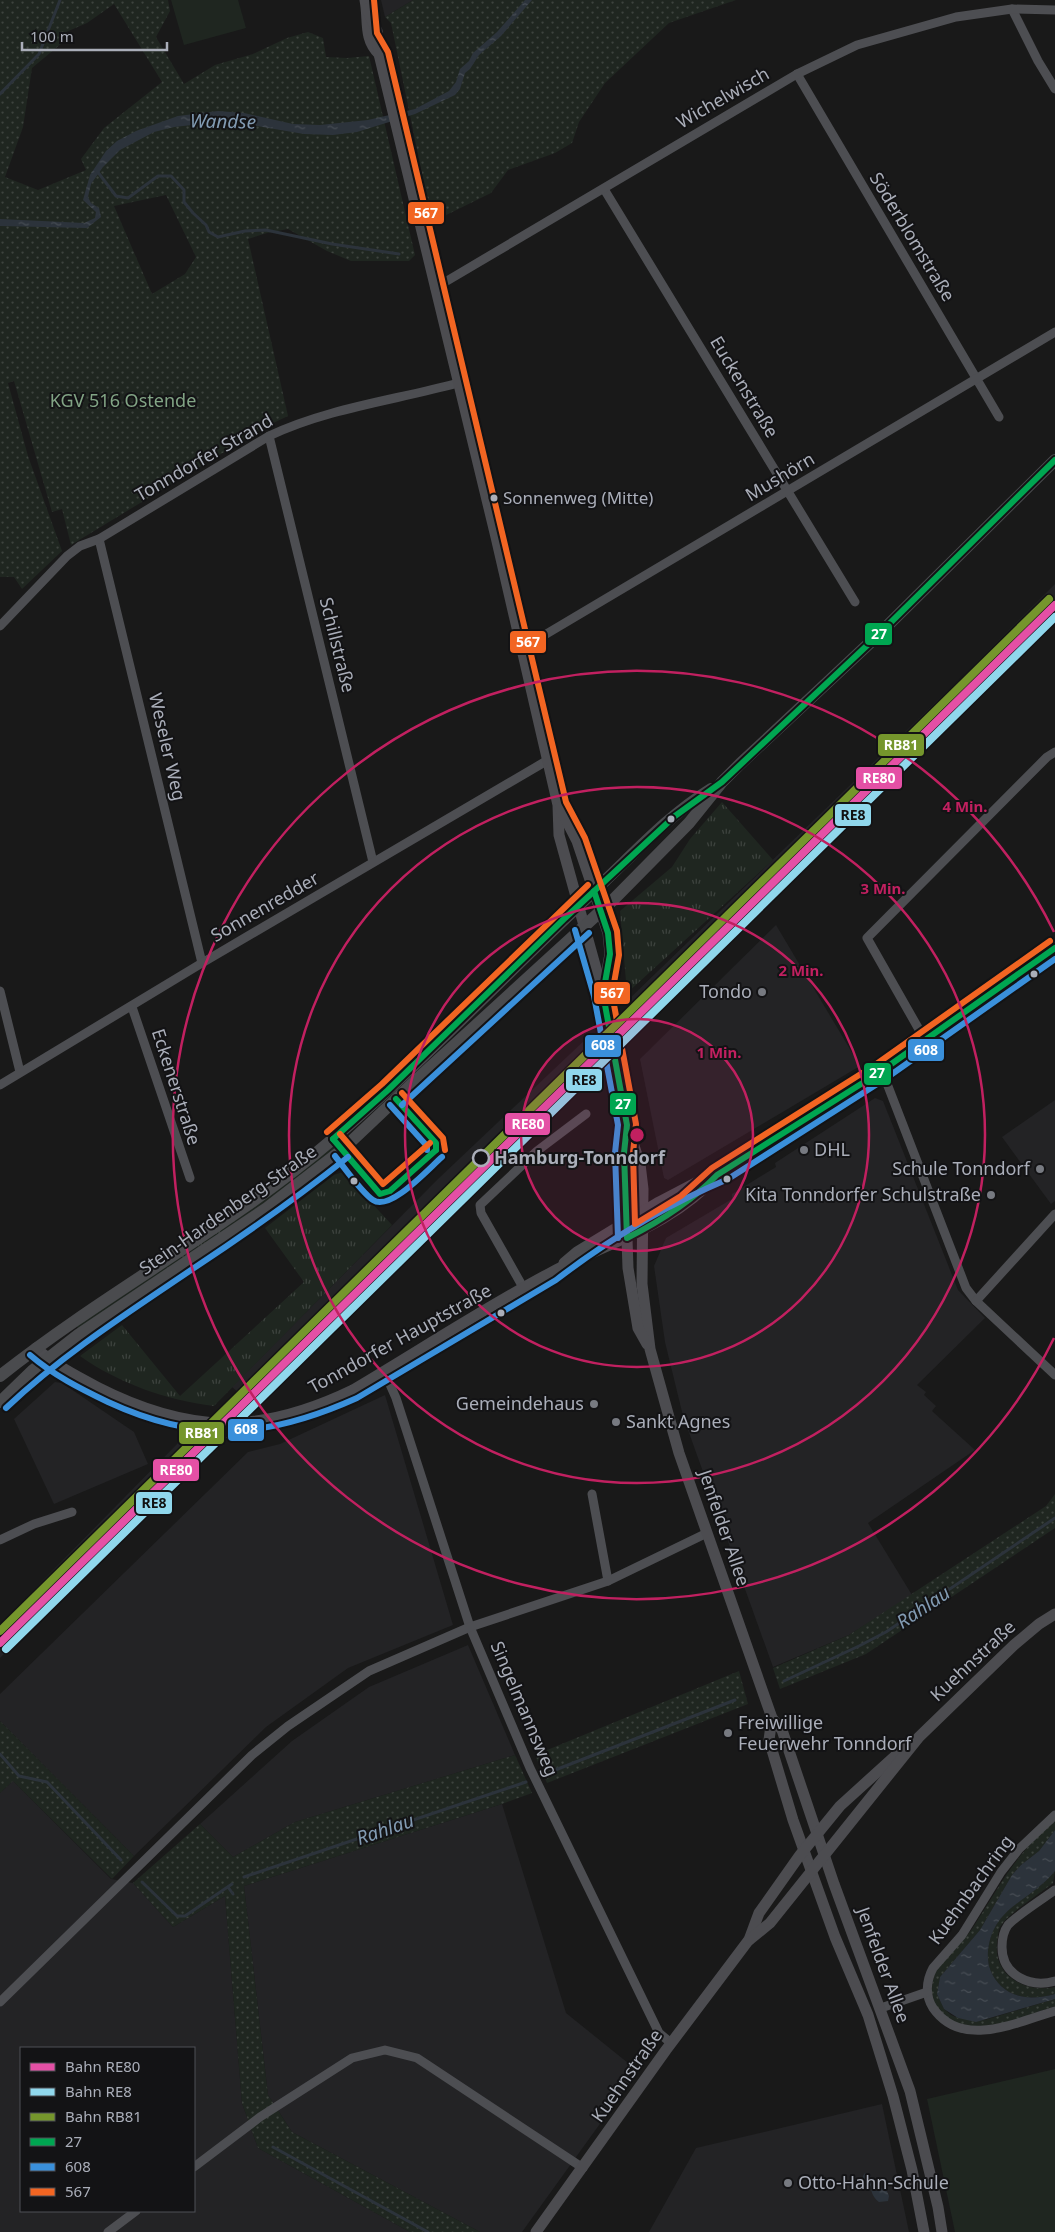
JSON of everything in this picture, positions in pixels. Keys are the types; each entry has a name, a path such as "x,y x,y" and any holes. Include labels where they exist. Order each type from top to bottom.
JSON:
{"main road":[{"path":"366,5 377,31 379,54 548,760 558,805 558,835 602,994 627,1125"},
{"name":"Stein-Hardenberg-Straße","path":"0,1376 77,1318 289,1176 388,1090 594,891 675,816 722,782 875,638 1055,460"},
{"name":"Stein-Hardenberg-Straße","path":"0,1402 48,1358 78,1335 267,1208 335,1156 602,910 689,823 722,782"},
{"path":"558,805 577,841 602,910 608,933 610,954 602,994"},
{"name":"Tonndorfer Hauptstraße","path":"552,1272 577,1252 642,1212 701,1180 717,1175 880,1072 1055,948"},
{"name":"Jenfelder Allee","path":"627,1125 640,1164 643,1189 642,1284 650,1349 680,1453 707,1533 772,1718 782,1730 824,1854 910,2091 942,2232"},
{"name":"Jenfelder Allee","path":"627,1125 624,1153 628,1222 628,1268 638,1328 650,1349"},
{"name":"Tonndorfer Hauptstraße","path":"36,1348 48,1358 86,1381 137,1406 170,1416 212,1422 254,1422 300,1413 320,1406 353,1390 552,1272 642,1231 689,1201 706,1188 717,1175"},
{"name":"Kuehnstraße","path":"536,2232 671,2043 748,1941 770,1923 919,1737 1014,1645 1039,1624 1055,1614"},
{"name":"Jenfelder Allee","path":"772,1718 770,1740 803,1850 865,2006 893,2096 912,2170 924,2232"},
{"name":"Kuehnstraße","path":"748,1941 759,1914 817,1833 840,1806 893,1756 919,1737"},
{"path":"865,2006 881,2008"}],"street":[{"name":"Wichelwisch","path":"435,288 796,74 866,42 956,16 1012,9 1055,10"},
{"path":"1012,9 1055,90"},
{"name":"Söderblomstraße","path":"796,74 978,378 999,417"},
{"name":"Euckenstraße","path":"604,189 855,602"},
{"name":"Mushörn","path":"521,649 1055,332"},
{"name":"Tonndorfer Strand","path":"0,626 67,556 80,546 99,539 269,436 287,428 355,407 458,383"},
{"name":"Schillstraße","path":"269,436 373,862"},
{"name":"Weseler Weg","path":"99,539 202,963"},
{"path":"925,1040 866,938 1041,763 1055,752"},
{"name":"Sonnenredder","path":"0,1085 202,963 548,760"},
{"path":"0,991 20,1072"},
{"name":"Eckenerstraße","path":"132,1007 190,1178"},
{"path":"880,1072 886,1081 966,1288 976,1301 1055,1375"},
{"path":"524,1289 481,1213 480,1205 537,1151 586,1114"},
{"path":"976,1301 1055,1214"},
{"name":"Singelmannsweg","path":"384,1371 396,1398 470,1627 530,1768 659,2034 671,2043"},
{"path":"592,1494 608,1581"},
{"path":"0,1540 34,1524 72,1512"},
{"path":"0,2002 252,1754 281,1731 369,1671 470,1627 608,1581 707,1533"},
{"name":"Kuehnbachring","path":"927,1992 929,1976 933,1968 946,1955 971,1922 1001,1872 1028,1839 1055,1815"},
{"path":"1055,1890 1009,1924 1002,1942 1002,1954 1006,1966 1016,1976 1030,1983 1045,1984 1055,1981"},
{"path":"881,2008 927,1992 930,2003 942,2019 964,2031 985,2031 1055,2011"},
{"path":"195,2166 260,2117 352,2058 385,2050 417,2058 583,2168"},
{"path":"108,2232 135,2212"}],"shaded area":[{"path":"381,0 413,0 385,17"},
{"path":"1055,584 1055,620 634,1027 628,1000 967,672"},
{"name":"Tondo","path":"776,925 860,1066 668,1180 664,1178 640,1059"},
{"path":"588,1037 594,1066 254,1406 232,1387 438,1179"},
{"path":"875,1098 883,1101 958,1290 985,1318 917,1385 926,1392 924,1395 936,1406 932,1411 975,1450 868,1523 912,1595 849,1635 773,1667 683,1416 665,1342 654,1266 666,1238 732,1199 732,1194 776,1167 775,1163"},
{"name":"Schule Tonndorf","path":"1055,1100 1055,1201 1051,1204 1002,1137"},
{"path":"55,1382 62,1383 134,1432 148,1464 54,1504 14,1419"},
{"path":"385,1395 453,1625 348,1668 266,1727 134,1856 0,1721 0,1694 248,1452 280,1444"},
{"path":"182,1439 203,1457 0,1658 0,1624"},
{"path":"468,1645 515,1755 295,1822 233,1857 200,1824 292,1741 369,1687"},
{"path":"13,1781 111,1879 133,1883 173,1927 225,1896 242,2103 258,2148 410,2232 0,2232 0,1793"},
{"path":"502,1804 566,2013 638,2071 522,2232 480,2232 292,2132 268,2095 244,1886"},
{"name":"Otto-Hahn-Schule","path":"882,2104 909,2232 649,2232 696,2148"}],"green space":[{"name":"KGV 516 Ostende","path":"0,0 168,0 170,11 156,37 184,84 215,65 253,54 287,38 308,32 323,38 326,57 369,56 415,255 409,261 351,261 327,251 288,229 248,239 288,416 267,426 71,545 62,509 52,512 14,381 8,383 28,456 62,551 22,589 14,577 0,577","holes":["114,4 162,82 104,128 81,159 86,170 38,190 5,177 23,127 32,68 62,43 66,32 87,23","166,195 196,257 185,274 152,294 114,206"]},
{"path":"171,0 238,0 246,28 184,45"},
{"path":"413,0 736,0 669,23 605,83 579,122 572,143 555,153 508,170 491,193 432,222 391,23 385,17"},
{"path":"722,802 773,860 627,993 620,911 672,867 690,839"},
{"path":"334,1145 336,1149 308,1173 79,1329 76,1326"},
{"path":"343,1172 392,1225 214,1406 161,1395 143,1389 110,1374 80,1356 122,1325 180,1396 304,1282 265,1228 334,1175"},
{"path":"1055,1494 1055,1528 866,1654 780,1689 773,1668 849,1635 1046,1506"},
{"path":"739,1671 748,1704 547,1783 535,1755"},
{"path":"0,1721 134,1856 112,1879 13,1781 0,1793"},
{"path":"515,1755 532,1793 244,1886 268,2095 292,2132 480,2232 410,2232 258,2148 242,2103 225,1896 173,1927 133,1883 200,1824 233,1857 295,1822"},
{"path":"1055,1821 1055,1830 1039,1851 1012,1875 980,1930 940,1977 937,1994 944,2009 958,2018 985,2020 1055,1999 1055,2006 997,2025 973,2027 957,2024 934,2004 932,1986 934,1976 946,1958 972,1929 1018,1858"},
{"path":"1055,1871 1053,1883 1010,1916 1000,1927 997,1954 1000,1964 1013,1980 1033,1987 1055,1987 1055,1994 1041,1997 1026,1997 1013,1994 1001,1986 992,1974 988,1956 991,1936 997,1923 1005,1914"},
{"path":"1055,2069 1055,2232 955,2232 927,2099"}],"water":[{"name":"Wandse","path":"525,0 532,0 501,36 479,55 465,73 460,89 455,95 415,114 357,132 333,135 304,134 228,121 174,127 154,132 120,150 103,167 91,184 88,197 91,203 99,208 101,217 87,228 0,226 0,219 84,223 95,218 96,212 83,200 90,175 106,151 117,141 136,131 178,116 218,111 244,113 293,124 320,125 368,120 415,109 449,91 456,82 460,69 469,61 473,53 497,32"},
{"path":"1055,1830 1055,1871 1005,1914 997,1924 991,1936 988,1956 992,1974 1007,1991 1026,1997 1041,1997 1055,1994 1055,1999 976,2022 958,2018 944,2009 937,1994 940,1977 980,1930 1012,1875 1039,1851"},
{"path":"865,2173 869,2173 872,2179 871,2186 886,2189 889,2196 888,2201 879,2202 875,2198 870,2185 864,2183 863,2176"}],"waterway":[{"path":"0,94 39,54 60,0"},
{"path":"97,171 116,196 128,198 158,176 171,176 184,190 184,202 206,225 209,232 218,237 245,231 266,230 332,244 399,254"},
{"name":"Rahlau","path":"784,1681 886,1632 1055,1518"},
{"name":"Rahlau","path":"550,1772 735,1700"},
{"name":"Rahlau","path":"0,1754 19,1776 47,1782 121,1860"},
{"name":"Rahlau","path":"244,1877 526,1782"},
{"name":"Rahlau","path":"142,1882 177,1916 185,1916 232,1884"},
{"path":"228,1887 233,1894"},
{"path":"273,2147 428,2232"}],"rail line":[{"name":"RB81","path":"0,1631 1049,599"},
{"name":"RE80","path":"0,1643 1055,605"},
{"name":"RE8","path":"6,1649 1055,617"}],"transit line":[{"name":"567","path":"374,0 377,33 388,52 566,802 585,838 617,931 619,955 612,994 636,1124 633,1153 635,1224 681,1196 712,1168 875,1065 1050,941"},
{"name":"27","path":"333,1139 388,1090 564,919 675,816 722,782 875,638 1055,460"},
{"name":"567","path":"327,1132 382,1084 588,885"},
{"name":"27","path":"594,891 608,933 610,954 603,994 627,1125 624,1153 627,1238 675,1210 697,1194 717,1175 880,1072 1055,948"},
{"name":"608","path":"575,930 594,996 618,1125 615,1153 618,1238"},
{"name":"608","path":"402,1105 589,933"},
{"name":"608","path":"30,1355 58,1375 108,1402 141,1416 173,1425 203,1430 233,1431 263,1428 324,1411 357,1398 556,1280 639,1224 683,1200 728,1179 885,1079 1055,959"},
{"name":"567","path":"402,1093 443,1138 445,1150"},
{"name":"27","path":"396,1099 436,1143 436,1150"},
{"name":"608","path":"390,1105 427,1146 427,1150"},
{"name":"567","path":"340,1134 383,1184 430,1143"},
{"name":"27","path":"333,1139 380,1194 390,1191 436,1150"},
{"name":"608","path":"335,1156 364,1192 373,1200 380,1202 399,1195 442,1157"},
{"name":"608","path":"6,1408 73,1352 121,1317 253,1228 348,1157"}],"place":[{"name":"Sonnenweg (Mitte)","path":"494,498"},
{"name":"Tondo","path":"762,992"},
{"name":"DHL","path":"804,1150"},
{"name":"Hamburg-Tonndorf","path":"481,1158"},
{"name":"Schule Tonndorf","path":"1040,1169"},
{"name":"Kita Tonndorfer Schulstraße","path":"991,1195"},
{"name":"Gemeindehaus","path":"594,1404"},
{"name":"Sankt Agnes","path":"616,1422"},
{"name":"Freiwillige Feuerwehr Tonndorf","path":"728,1733"},
{"name":"Otto-Hahn-Schule","path":"788,2183"}]}
